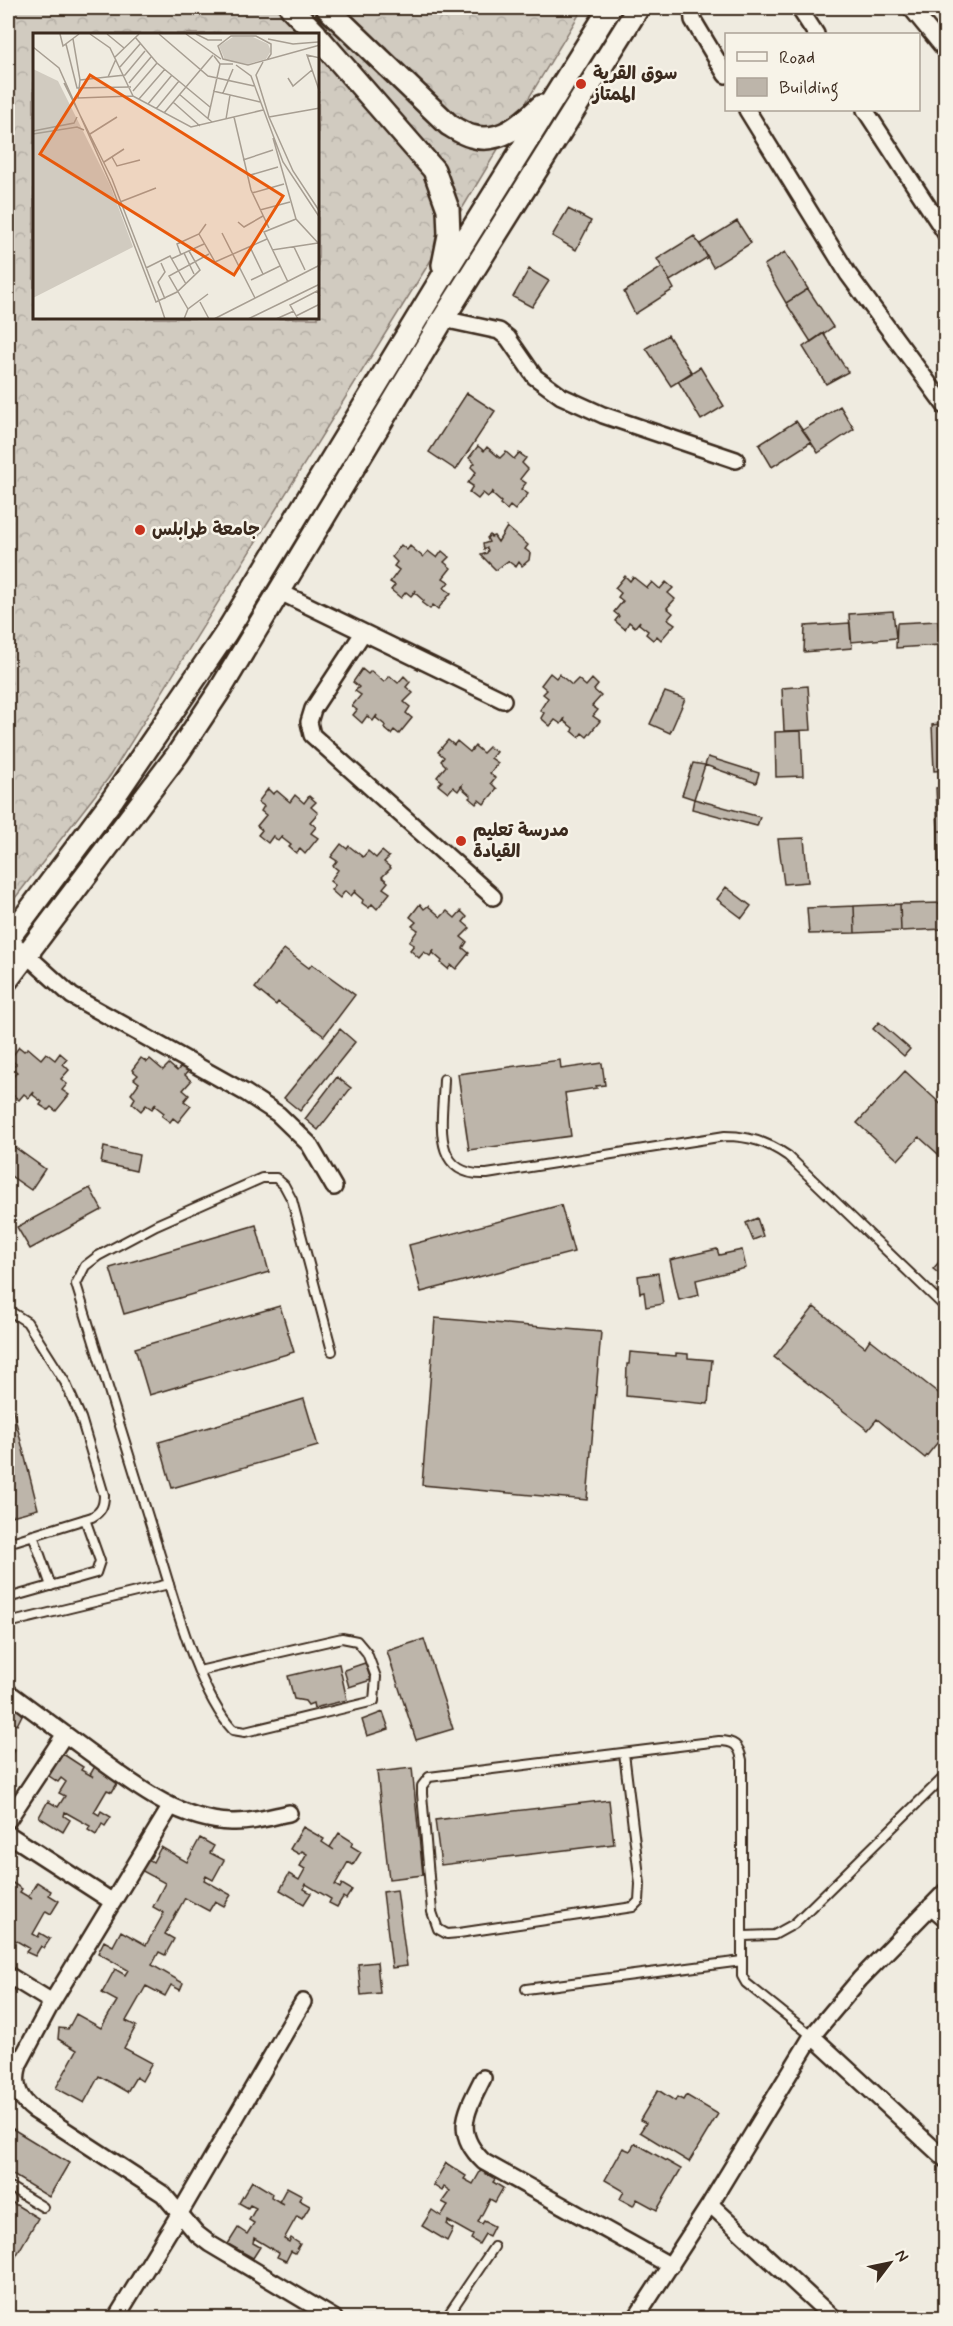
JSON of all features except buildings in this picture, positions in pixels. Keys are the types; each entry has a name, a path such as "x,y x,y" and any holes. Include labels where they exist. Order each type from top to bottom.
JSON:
{"street":[{"path":"291,8 314,33"},
{"path":"327,8 449,125 470,136 488,138 506,134 522,124 561,87"},
{"path":"334,1187 309,1144 279,1114 246,1093 72,996 8,938 112,800 226,633 441,279 610,8"},
{"path":"8,979 177,755 220,690 443,319 638,8"},
{"path":"692,8 693,20 725,73"},
{"path":"799,8 815,33"},
{"path":"911,8 945,51"},
{"path":"320,39 434,170 448,209 449,235 441,279"},
{"path":"337,57 357,39"},
{"path":"377,105 400,80"},
{"path":"748,111 848,274 945,407"},
{"path":"866,111 945,234"},
{"path":"443,319 499,331 508,338 535,377 561,396 603,415 736,460"},
{"path":"280,592 503,700"},
{"path":"363,633 313,709 309,722 312,735 493,897"},
{"path":"8,1692 136,1785 171,1806 199,1816 228,1822 247,1822 289,1812"},
{"path":"8,1820 65,1734"},
{"path":"171,1806 52,2002 19,2064 16,2085 20,2095 34,2110 163,2194 197,2234 210,2244 331,2318"},
{"path":"8,1834 113,1902"},
{"path":"636,2319 710,2204 812,2036 860,1979 945,1891"},
{"path":"931,1906 945,1919"},
{"path":"8,1975 52,2002"},
{"path":"116,2319 303,2002"},
{"path":"812,2036 945,2160"},
{"path":"483,2078 465,2116 467,2140 474,2152 484,2162 670,2266"},
{"path":"710,2204 833,2319"}],"lane":[{"path":"444,1079 444,1149 453,1164 461,1170 487,1174 725,1136 752,1138 777,1148 788,1156 945,1308"},
{"path":"199,1671 342,1638 357,1641 367,1653 376,1677 374,1701 245,1732 233,1730 224,1720 199,1671 169,1584 76,1284 85,1266 98,1256 156,1225 262,1178 276,1178 284,1185 292,1200 332,1351"},
{"path":"8,1310 21,1317 32,1328 65,1382 81,1418 104,1495 102,1508 98,1514 8,1543"},
{"path":"8,1598 92,1575 98,1569 100,1561 86,1519"},
{"path":"33,1535 51,1586"},
{"path":"8,1621 169,1584"},
{"path":"624,1753 640,1884 639,1901 633,1907 459,1933 447,1934 438,1929 432,1912 422,1794 424,1781 435,1775 719,1741 736,1743 742,1760 744,1936 742,1976 746,1983 812,2036"},
{"path":"744,1936 774,1935 794,1924 945,1775"},
{"path":"526,1989 741,1961"},
{"path":"8,2186 43,2207"},
{"path":"446,2319 494,2247"}],"green space":[{"name":"جامعة طرابلس","path":"8,8 583,8 436,252 110,776 8,907"}],"place":[{"name":"سوق القرية الممتاز","path":"581,84"},
{"name":"جامعة طرابلس","path":"140,530"},
{"name":"مدرسة تعليم القيادة","path":"461,841"}]}
